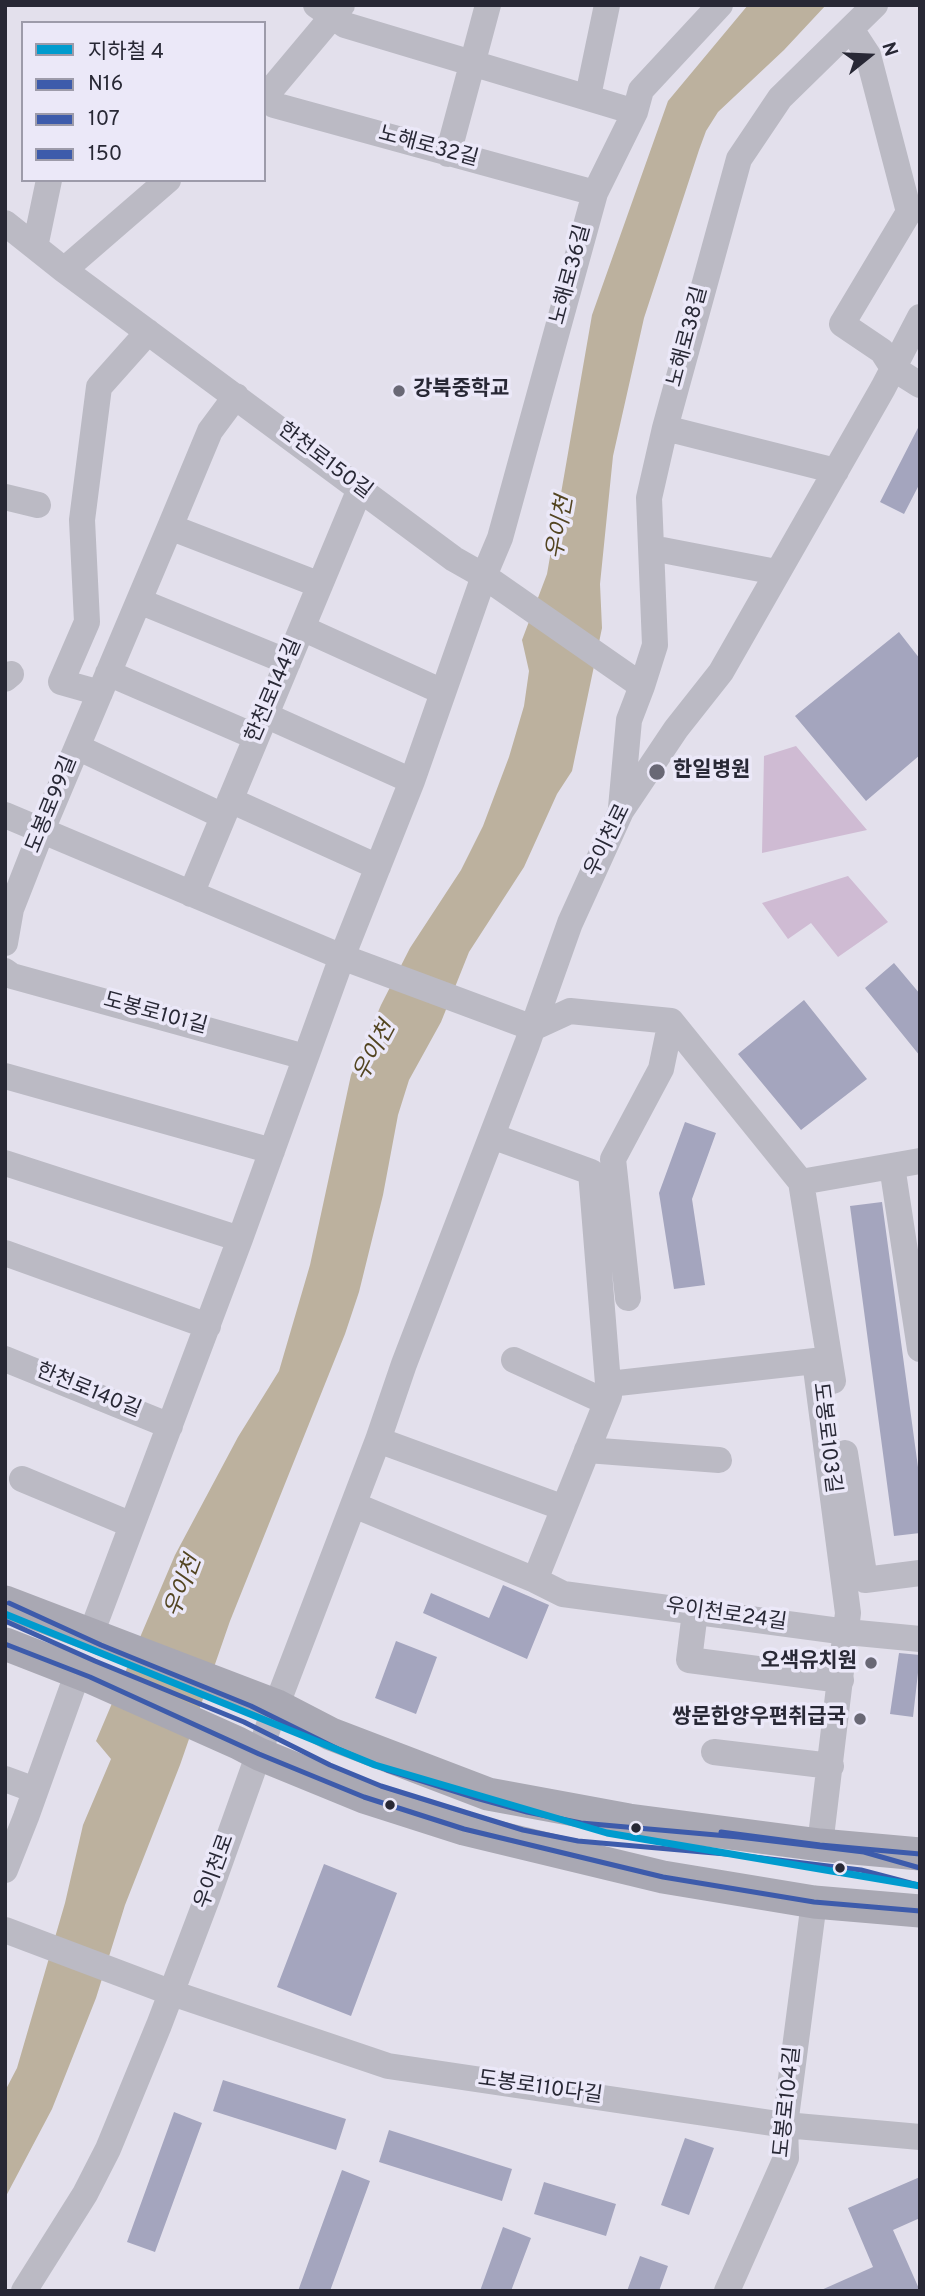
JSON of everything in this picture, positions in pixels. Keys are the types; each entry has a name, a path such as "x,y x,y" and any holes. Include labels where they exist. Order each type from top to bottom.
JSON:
{"main road":[{"path":"5,1602 264,1701 331,1734 488,1794 629,1820 820,1845 920,1854"},
{"path":"5,1644 84,1674 364,1797 464,1829 663,1877 814,1902 920,1911"}],"street":[{"path":"448,154 488,5"},
{"path":"588,96 607,5"},
{"name":"노해로36길","path":"492,583 500,538 595,193 635,112 641,90 720,5"},
{"name":"노해로38길","path":"639,685 655,645 649,498 665,428 739,159 780,98 875,5"},
{"name":"노해로32길","path":"266,96 330,9 345,25 635,112"},
{"path":"851,29 867,55 909,212 842,324 882,351 892,368 920,385"},
{"name":"노해로32길","path":"266,98 274,105 595,193"},
{"path":"35,247 49,182"},
{"path":"64,270 166,182"},
{"name":"한천로150길","path":"5,223 64,270 454,559 639,685"},
{"name":"우이천로","path":"24,2291 64,2231 102,2160 172,1993 264,1701 354,1505 404,1364 533,1028 570,923 621,811 676,729 721,672 920,317"},
{"path":"148,332 99,387 82,520 87,622 61,682 104,683 261,726 412,781"},
{"name":"도봉로99길","path":"5,943 11,909 138,601 210,431 236,396"},
{"path":"665,428 836,471"},
{"name":"한천로144길","path":"191,894 360,489"},
{"path":"5,497 38,505"},
{"path":"170,527 320,585"},
{"path":"652,548 776,572"},
{"path":"98,1637 132,1525 240,1239 342,957 412,781 443,692 492,583"},
{"path":"138,601 288,662"},
{"path":"302,628 443,692"},
{"path":"621,811 629,720 639,685"},
{"name":"도봉로99길","path":"77,747 227,808"},
{"path":"227,808 378,867"},
{"path":"5,815 342,957 533,1028 570,1011 671,1021 801,1182 865,1580 920,1573"},
{"name":"도봉로101길","path":"5,971 12,976 305,1057"},
{"path":"628,1298 612,1159 661,1069 671,1021"},
{"path":"5,1076 271,1151"},
{"path":"492,1136 591,1172 608,1393 536,1580"},
{"path":"801,1182 920,1161"},
{"path":"5,1163 240,1239"},
{"path":"892,1166 920,1349"},
{"path":"5,1253 208,1325"},
{"name":"한천로140길","path":"5,1359 170,1426"},
{"path":"514,1360 608,1393"},
{"name":"도봉로103길","path":"608,1393 815,1361 848,1613 820,1845"},
{"path":"378,1440 564,1508"},
{"path":"587,1450 719,1460"},
{"path":"22,1479 132,1525"},
{"name":"우이천로24길","path":"354,1505 536,1580 563,1594 847,1632 920,1639"},
{"path":"695,1612 689,1660 841,1680"},
{"path":"5,1870 84,1674"},
{"path":"713,1752 831,1766"},
{"path":"5,1779 35,1790"},
{"name":"도봉로104길","path":"727,2291 786,2158 785,2125 814,1902"},
{"name":"도봉로110다길","path":"5,1930 172,1993 388,2066 785,2125 920,2137"}],"shaded area":[{"path":"796,746 867,830 762,853 764,756"},
{"path":"848,876 888,922 838,957 811,923 788,939 762,903"}],"water":[{"name":"우이천","path":"748,5 826,5 784,50 718,112 706,131 699,150 644,318 613,456 600,584 602,628 572,771 557,794 524,867 469,952 441,1022 409,1080 398,1115 383,1195 359,1292 345,1334 230,1621 180,1765 125,1905 96,1998 52,2109 5,2198 5,2091 17,2068 65,1903 83,1825 111,1759 96,1741 175,1555 238,1437 279,1371 310,1265 351,1075 381,1005 410,948 461,870 483,826 509,757 524,706 529,671 522,640 547,574 592,315 668,101"}],"building":[{"path":"920,424 920,483 904,514 880,502"},
{"name":"한일병원","path":"899,632 920,659 920,755 866,801 795,716"},
{"path":"894,963 920,994 920,1056 865,988"},
{"path":"804,1000 867,1079 801,1130 738,1054"},
{"path":"685,1122 716,1133 692,1199 705,1285 674,1289 659,1193"},
{"path":"882,1202 920,1482 920,1533 894,1536 850,1206"},
{"path":"503,1585 549,1605 527,1659 423,1613 431,1593 489,1618"},
{"path":"396,1641 437,1657 416,1714 375,1698"},
{"path":"899,1653 920,1655 913,1717 890,1714"},
{"path":"324,1864 397,1893 351,2016 277,1987"},
{"path":"223,2080 346,2119 336,2150 213,2111"},
{"path":"174,2112 202,2123 155,2252 127,2242"},
{"path":"389,2130 512,2169 502,2201 379,2162"},
{"path":"685,2138 714,2148 689,2215 661,2205"},
{"path":"342,2170 370,2181 330,2291 298,2291"},
{"path":"920,2177 920,2218 893,2230 920,2291 819,2291 873,2267 848,2208"},
{"path":"544,2182 616,2204 606,2236 534,2214"},
{"path":"503,2227 531,2238 511,2291 480,2291"},
{"path":"640,2256 668,2266 659,2291 627,2291"}],"metro line":[{"name":"4","path":"5,1614 375,1765 607,1833 920,1886"}],"transit line":[{"name":"150","path":"9,1603 101,1645 251,1706 387,1770 476,1798 581,1823 739,1837 864,1852 920,1868"},
{"name":"107","path":"5,1621 244,1722 330,1765 381,1786 523,1830 578,1841 737,1855 861,1870 918,1885"},
{"name":"N16","path":"5,1644 90,1677 259,1754 364,1797 464,1829 663,1877 814,1902 920,1911"},
{"name":"N16","path":"721,1832 920,1854"}],"place":[{"name":"강북중학교","path":"399,391"},
{"name":"한일병원","path":"657,772"},
{"name":"오색유치원","path":"871,1663"},
{"name":"쌍문한양우편취급국","path":"860,1719"}]}
